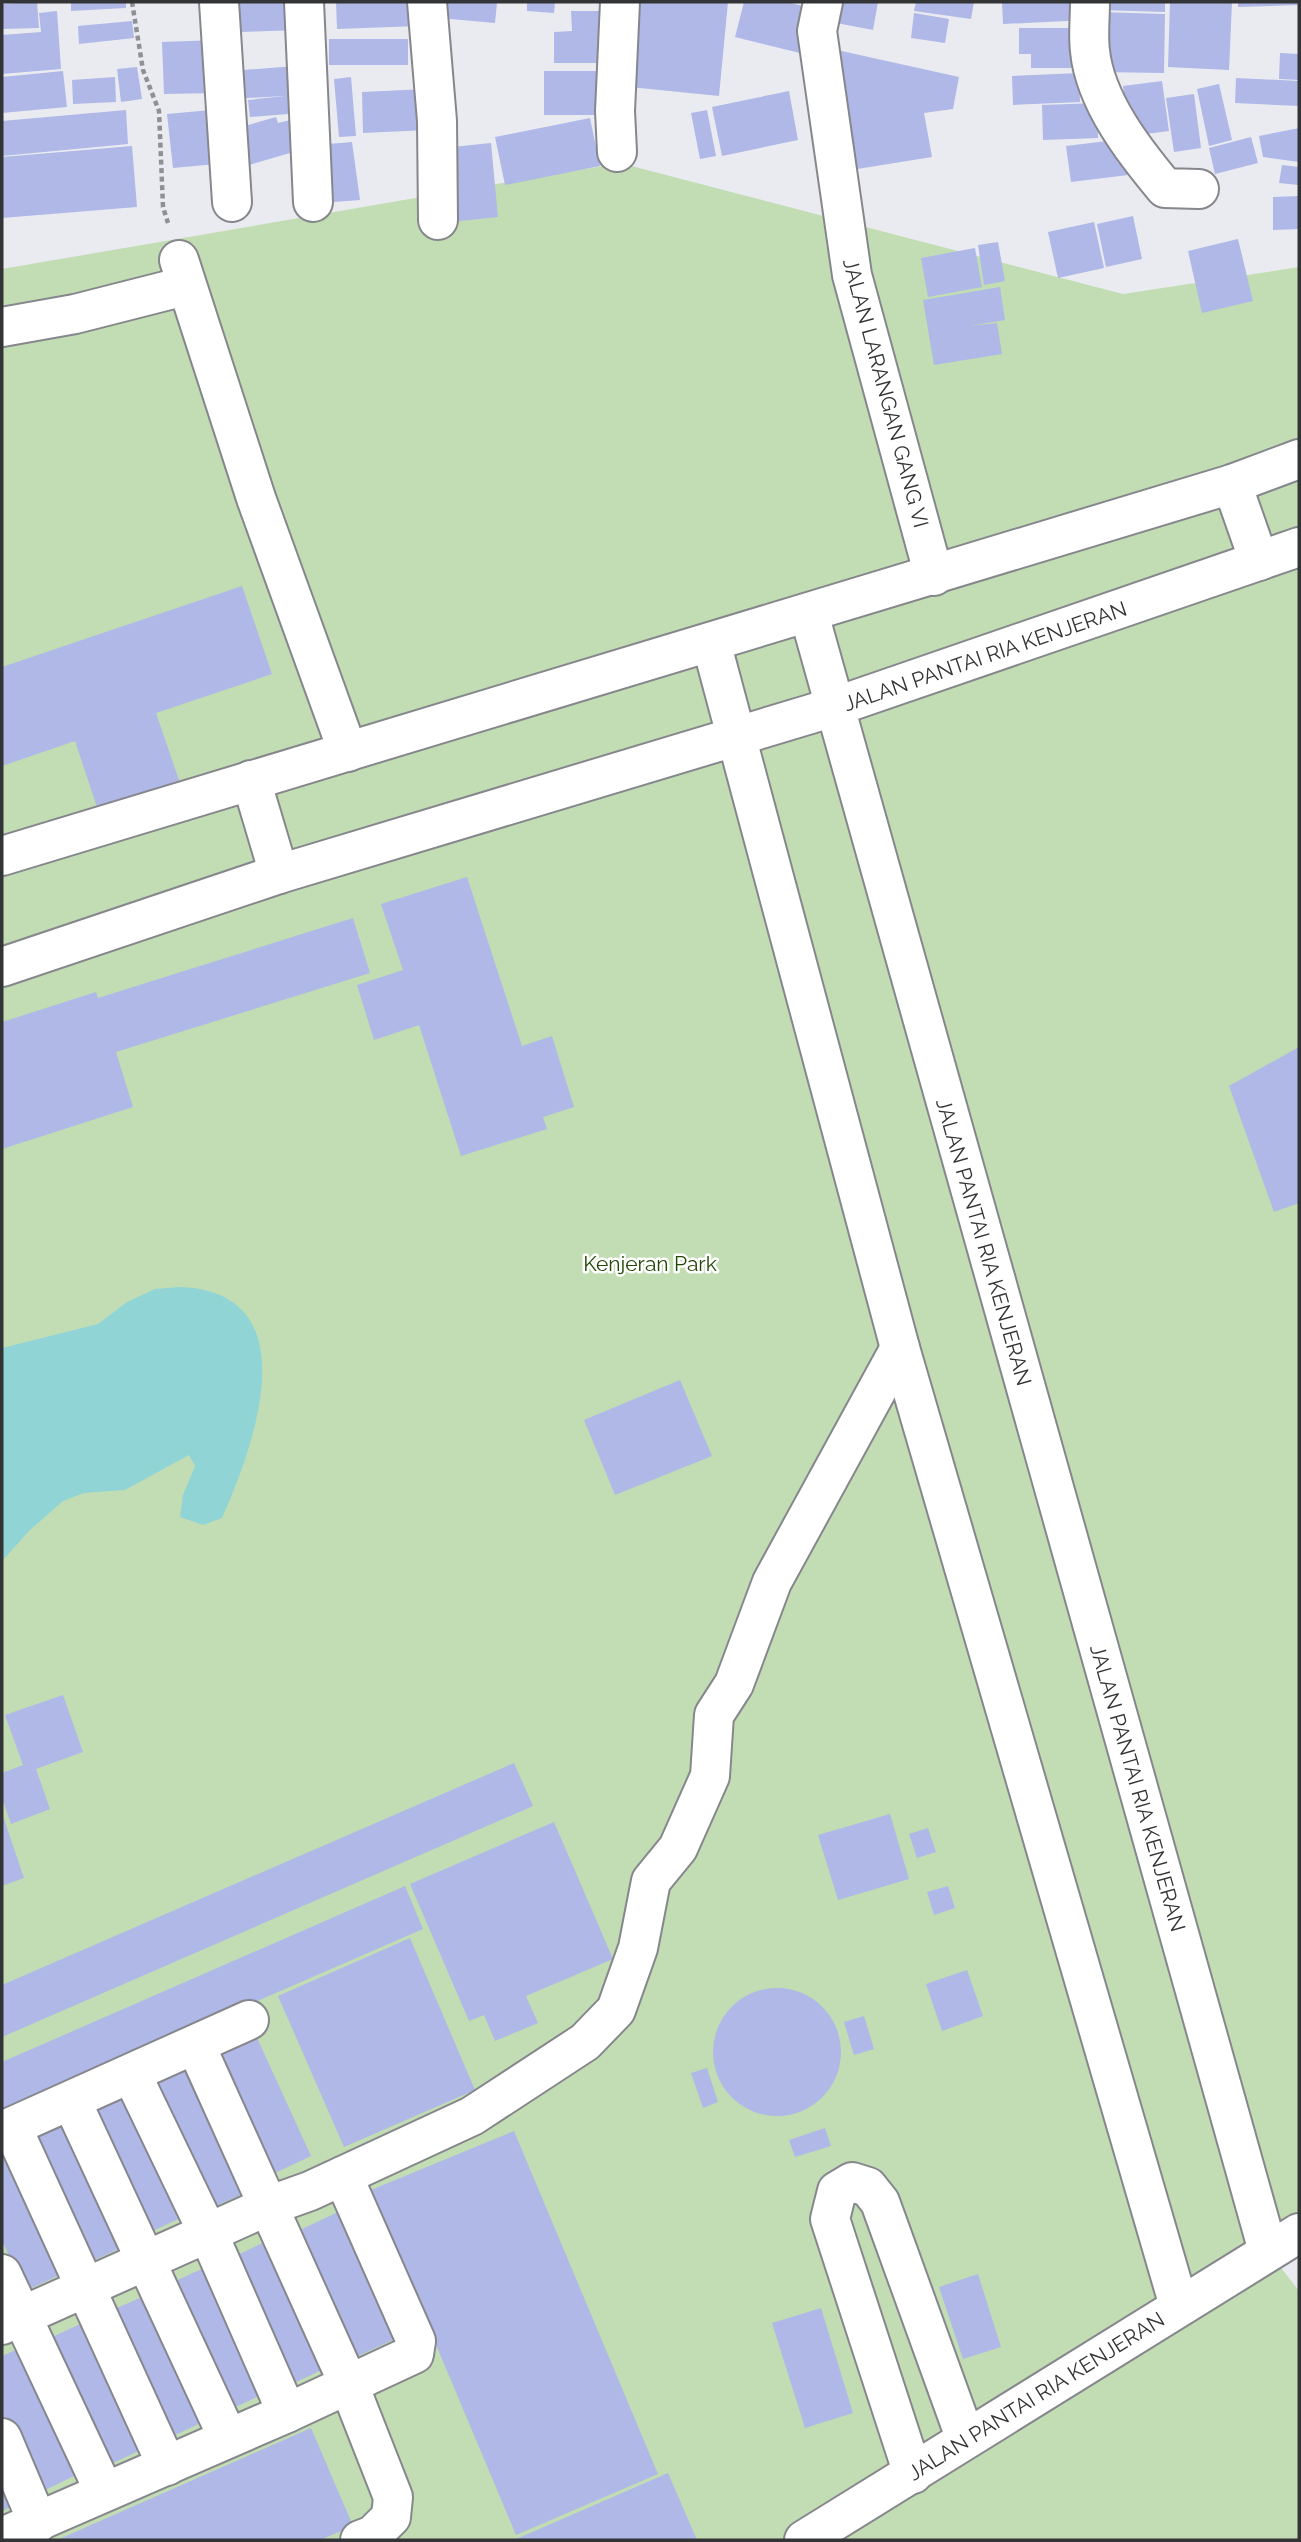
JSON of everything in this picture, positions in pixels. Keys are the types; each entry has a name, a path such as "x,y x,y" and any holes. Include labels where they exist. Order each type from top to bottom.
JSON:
{"street":[{"path":"219,2 232,202"},
{"path":"304,2 313,202"},
{"path":"427,2 437,121 438,220"},
{"path":"617,152 615,111 620,2"},
{"name":"JALAN LARANGAN GANG VI","path":"823,2 817,31 852,275 934,576"},
{"path":"1090,2 1090,50 1094,76 1110,108 1142,160 1165,188 1199,190"},
{"path":"2,327 75,314 182,273 257,498 348,752"},
{"path":"2,856 934,576 1232,484 1299,459"},
{"path":"1232,484 1259,561"},
{"name":"JALAN PANTAI RIA KENJERAN","path":"804,2540 913,2474 965,2437 1284,2242 834,707 1299,547"},
{"path":"2,967 279,874 834,707 809,614"},
{"path":"711,642 900,1349 1180,2306"},
{"path":"251,780 279,874"},
{"path":"12,2320 268,2206 343,2176 472,2116 585,2042 616,2010 638,1948 651,1881 678,1848 710,1776 714,1715 734,1684 772,1583 900,1349"},
{"path":"167,2466 86,2287 7,2129 249,2020"},
{"path":"196,2046 349,2385 393,2497 391,2517 373,2535 360,2540"},
{"path":"132,2075 208,2233 287,2413"},
{"path":"72,2102 228,2438"},
{"path":"2,2537 287,2413 414,2354 416,2341 343,2176"},
{"path":"913,2474 830,2219 837,2191 852,2182 869,2187 880,2202 965,2437"},
{"path":"2,2274 12,2320 104,2491"},
{"path":"2,2438 38,2523"}],"path":[{"path":"132,2 143,70 159,111 163,207 182,273"}],"green space":[{"name":"Kenjeran Park","path":"620,163 1123,294 1299,267 1299,2233 1268,2251 1299,2291 1299,2540 2,2540 2,269"}],"water":[{"path":"180,1287 221,1295 246,1315 259,1343 262,1377 257,1415 235,1488 222,1518 203,1525 180,1517 183,1495 195,1466 189,1455 125,1490 84,1493 63,1501 29,1531 2,1561 2,1348 98,1324 127,1302 155,1289"}],"building":[{"path":"37,2 39,28 2,29 2,4"},
{"path":"71,2 126,2 126,8 71,11"},
{"path":"239,2 300,2 301,30 240,32"},
{"path":"336,2 418,2 419,26 337,29"},
{"path":"441,2 497,3 495,23 440,18"},
{"path":"527,2 555,2 554,13 527,11"},
{"path":"628,2 728,2 719,96 620,86"},
{"path":"744,2 786,2 811,8 800,53 735,37"},
{"path":"829,2 878,2 873,30 826,21"},
{"path":"916,2 974,2 971,19 914,11"},
{"path":"1002,2 1086,2 1087,20 1003,24"},
{"path":"1099,2 1165,2 1165,12 1099,10"},
{"path":"1170,2 1232,2 1229,70 1168,67"},
{"path":"1238,2 1299,2 1299,5 1238,7"},
{"path":"57,11 61,69 2,74 2,35 41,32 39,13"},
{"path":"571,11 602,11 602,63 554,63 554,32 572,31"},
{"path":"1099,12 1165,14 1164,73 1098,72"},
{"path":"914,13 949,19 945,43 911,38"},
{"path":"132,21 134,38 79,44 78,26"},
{"path":"1019,28 1072,28 1073,68 1031,68 1031,54 1019,54"},
{"path":"329,39 408,39 408,65 329,65"},
{"path":"217,40 218,93 164,94 162,42"},
{"path":"837,50 959,77 953,109 924,113 932,157 851,170"},
{"path":"1280,53 1299,54 1299,80 1279,79"},
{"path":"296,66 301,113 250,117 248,100 285,96 231,99 229,71"},
{"path":"137,67 142,99 121,102 117,69"},
{"path":"63,71 67,107 2,113 2,77"},
{"path":"544,71 609,71 609,115 544,115"},
{"path":"1079,73 1080,102 1013,105 1012,76"},
{"path":"115,77 116,102 73,104 72,80"},
{"path":"351,77 356,136 339,137 334,79"},
{"path":"1236,78 1299,81 1299,106 1235,103"},
{"path":"1162,81 1169,131 1130,136 1123,86"},
{"path":"1219,84 1232,140 1209,146 1197,89"},
{"path":"426,89 428,130 363,133 362,92"},
{"path":"789,91 798,140 722,156 712,107"},
{"path":"1194,94 1201,148 1174,152 1166,98"},
{"path":"1097,103 1098,138 1043,140 1042,105"},
{"path":"222,109 227,163 173,168 167,114"},
{"path":"126,110 128,144 2,156 2,121"},
{"path":"707,110 716,156 700,159 691,113"},
{"path":"276,117 278,123 298,118 307,148 242,167 231,130"},
{"path":"590,118 600,166 505,185 495,137"},
{"path":"1299,128 1299,162 1263,157 1259,136"},
{"path":"1251,137 1258,163 1215,174 1209,148"},
{"path":"1124,139 1128,175 1071,182 1066,146"},
{"path":"352,142 360,200 334,202 328,144"},
{"path":"491,143 498,217 451,222 443,148"},
{"path":"132,146 137,207 2,218 2,157"},
{"path":"1282,165 1299,167 1299,185 1279,183"},
{"path":"1299,196 1299,229 1273,230 1273,197"},
{"path":"1133,216 1142,259 1106,267 1097,224"},
{"path":"1094,222 1104,268 1058,278 1048,232"},
{"path":"1238,239 1253,301 1202,313 1188,251"},
{"path":"998,242 1005,281 984,285 978,245"},
{"path":"975,248 982,287 928,297 921,258"},
{"path":"1000,287 1005,320 969,326 997,323 1002,354 934,365 923,300"},
{"path":"242,586 272,674 156,713 180,783 98,810 75,741 2,766 2,667"},
{"path":"467,877 522,1046 552,1036 574,1107 543,1117 547,1129 461,1156 419,1025 374,1040 357,985 403,970 381,904"},
{"path":"353,918 370,973 116,1052 133,1107 2,1149 2,1022 96,992 98,998"},
{"path":"1299,1047 1299,1203 1274,1212 1229,1086"},
{"path":"680,1380 712,1456 615,1495 584,1420"},
{"path":"63,1695 83,1752 36,1769 50,1809 11,1824 2,1798 2,1773 23,1765 5,1715"},
{"path":"514,1763 533,1806 2,2037 2,1985"},
{"path":"2,1813 24,1878 2,1886"},
{"path":"890,1814 909,1879 838,1900 818,1835"},
{"path":"554,1822 613,1959 526,1996 538,2023 495,2041 484,2015 469,2021 410,1884"},
{"path":"928,1828 936,1852 917,1858 909,1834"},
{"path":"405,1886 423,1929 2,2112 2,2062"},
{"path":"948,1886 955,1908 934,1915 927,1892"},
{"path":"410,1938 475,2090 344,2147 278,1996"},
{"path":"967,1970 983,2016 942,2031 926,1984"},
{"path":"777,1988 802,1993 822,2007 836,2027 841,2052 836,2077 822,2097 802,2111 777,2116 752,2111 732,2097 718,2077 713,2052 718,2027 732,2007 752,1993"},
{"path":"864,2016 874,2049 854,2055 844,2022"},
{"path":"253,2029 311,2156 273,2174 214,2047"},
{"path":"187,2066 245,2193 206,2210 148,2084"},
{"path":"707,2068 718,2102 703,2108 691,2073"},
{"path":"126,2090 185,2216 146,2234 87,2108"},
{"path":"71,2117 129,2244 90,2262 32,2135"},
{"path":"825,2128 831,2146 795,2157 789,2140"},
{"path":"514,2131 658,2474 516,2535 371,2190"},
{"path":"2,2149 64,2273 25,2291 2,2240"},
{"path":"338,2212 397,2338 358,2356 300,2230"},
{"path":"269,2240 328,2367 290,2385 231,2258"},
{"path":"208,2266 266,2393 227,2411 169,2284"},
{"path":"978,2274 1001,2347 963,2359 939,2287"},
{"path":"149,2294 207,2420 169,2438 110,2311"},
{"path":"821,2308 853,2413 805,2428 772,2323"},
{"path":"89,2320 147,2447 109,2465 50,2338"},
{"path":"18,2349 76,2475 37,2494 2,2416 2,2356"},
{"path":"311,2428 353,2526 320,2540 57,2540"},
{"path":"2,2472 17,2504 2,2511"},
{"path":"668,2473 697,2540 514,2540"}]}
